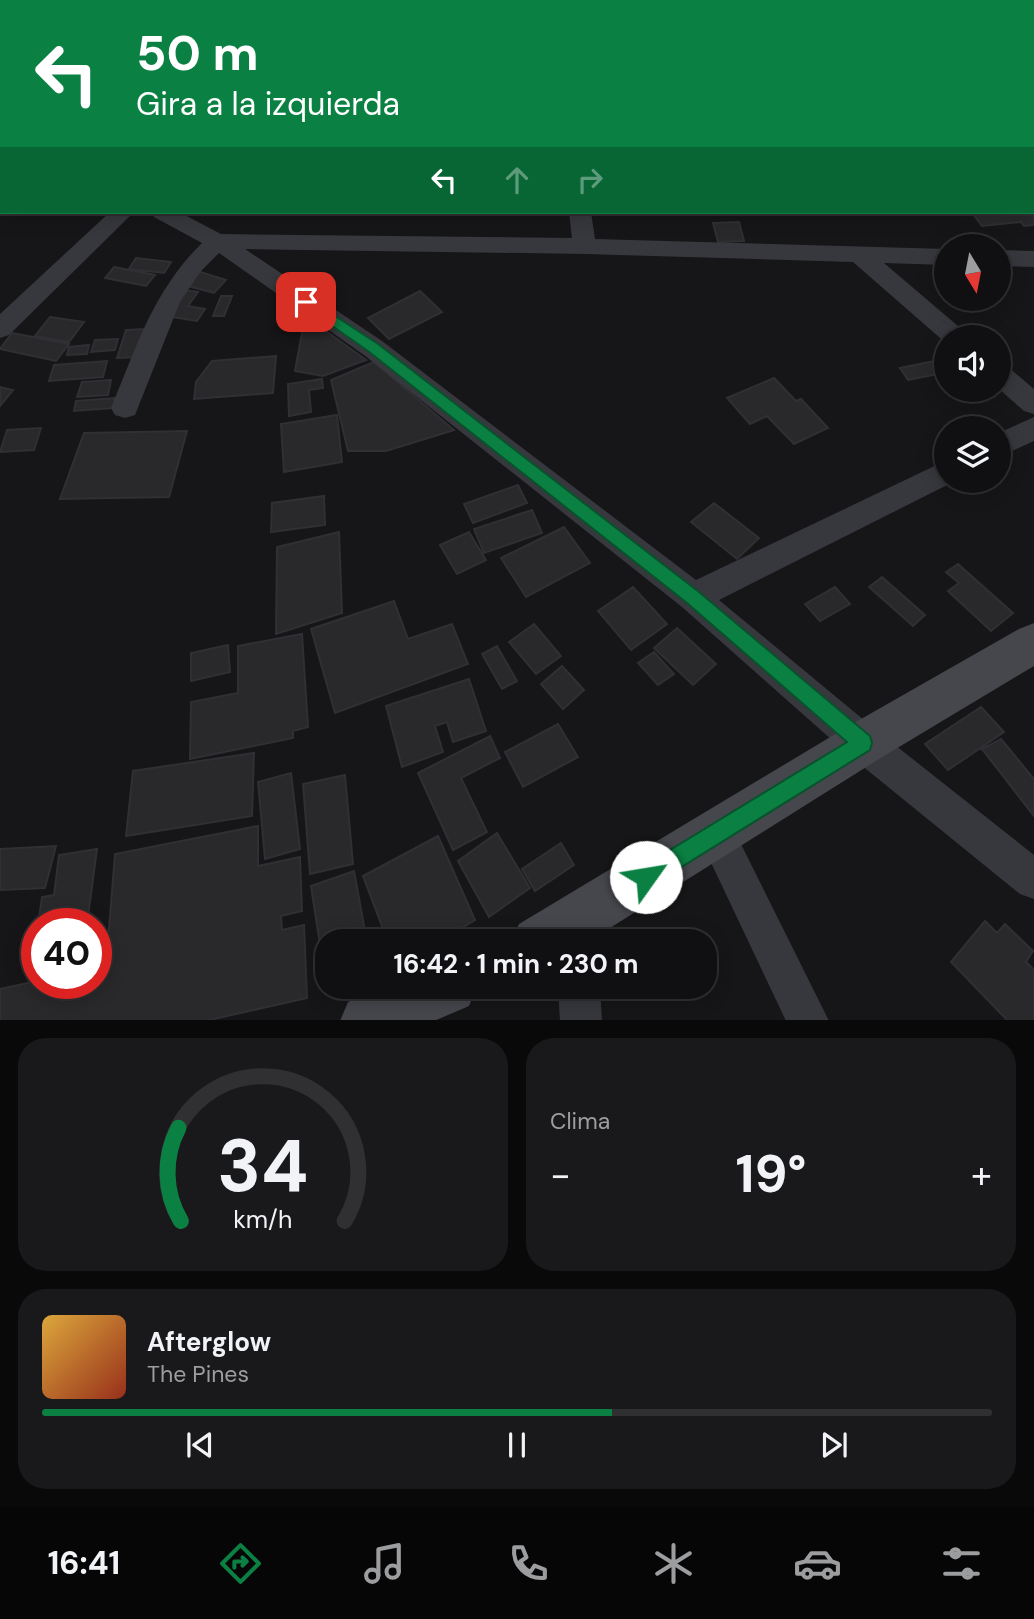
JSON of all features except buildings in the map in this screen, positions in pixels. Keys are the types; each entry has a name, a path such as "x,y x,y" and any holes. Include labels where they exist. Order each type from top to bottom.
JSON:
{"street":[{"path":"0,329 121,214"},
{"path":"166,214 217,241 373,348 693,597 863,743 1034,880"},
{"path":"580,214 585,246"},
{"path":"125,408 168,300 193,265 217,241 585,246 934,257"},
{"path":"859,254 941,325"},
{"path":"1012,258 1034,259"},
{"path":"1011,384 1034,404"},
{"path":"1011,440 1034,428"},
{"path":"693,597 934,478"},
{"path":"572,929 716,833 1034,643"},
{"path":"716,833 808,1020"},
{"path":"368,1020 420,999"},
{"path":"580,999 581,1020"}],"route":[{"path":"306,302 373,348 693,597 863,743 646,877"}]}
